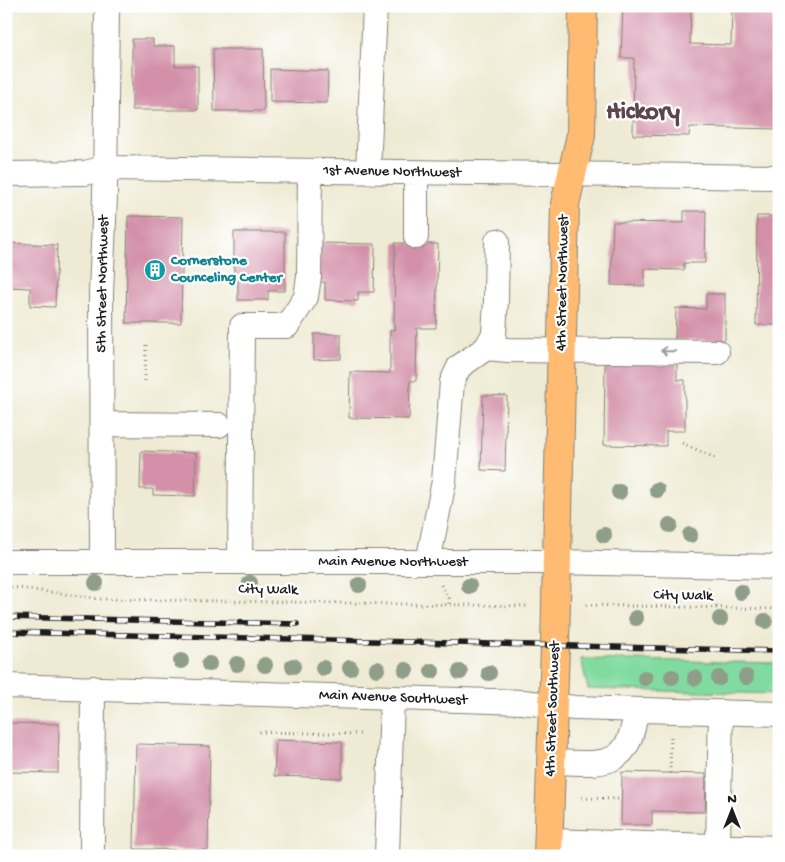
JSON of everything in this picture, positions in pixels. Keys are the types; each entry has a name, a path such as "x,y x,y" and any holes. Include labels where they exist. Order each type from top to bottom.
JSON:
{"main road":[{"name":"4th Street Northwest","path":"557,562 565,204 581,135 584,6"},
{"name":"4th Street Southwest","path":"548,848 557,562"}],"street":[{"name":"5th Street Northwest","path":"102,562 101,293 107,6"},
{"path":"368,172 375,6"},
{"name":"1st Avenue Northwest","path":"6,174 85,173 105,168 779,177"},
{"path":"240,562 242,326 287,326 306,297 309,277 310,171"},
{"path":"416,173 416,237"},
{"path":"428,562 444,481 452,382 459,367 486,348 494,334 497,241"},
{"path":"486,348 508,350 716,352"},
{"path":"102,424 220,425"},
{"name":"Main Avenue Northwest","path":"6,562 557,562 779,567"},
{"name":"Main Avenue Southwest","path":"6,686 523,702 575,708 779,714"},
{"path":"92,856 93,688"},
{"path":"387,856 392,698"},
{"path":"551,762 601,763 618,756 628,742 634,728 636,710"},
{"path":"718,846 721,712"},
{"path":"548,848 718,846 768,848"}],"path":[{"path":"146,343 146,381"},
{"path":"682,443 715,458"},
{"name":"City Walk","path":"6,587 101,599 530,606"},
{"name":"City Walk","path":"586,605 779,609"},
{"path":"259,732 364,734"},
{"path":"670,773 671,736"},
{"path":"582,798 621,799"}],"green space":[{"path":"581,659 779,663 779,694 588,689"}],"building":[{"path":"623,6 691,6 690,44 731,45 732,6 779,6 779,129 690,127 689,136 633,135 634,58 621,58"},
{"path":"132,39 153,39 153,46 175,46 175,66 198,66 198,110 132,110"},
{"path":"213,49 263,49 264,111 214,111"},
{"path":"270,69 328,71 327,103 270,102"},
{"path":"684,211 706,211 705,263 684,263 684,270 645,269 645,286 611,285 613,222 684,223"},
{"name":"Cornerstone Counceling Center","path":"128,216 183,217 181,323 126,323"},
{"path":"757,216 779,216 779,325 756,325"},
{"path":"234,232 285,232 285,291 268,291 268,300 238,300 238,279 234,279"},
{"path":"6,243 57,245 55,307 30,306 30,288 6,287"},
{"path":"319,243 375,244 374,292 358,292 358,301 325,300 325,282 318,282"},
{"path":"395,243 438,244 436,328 417,328 416,381 410,381 409,419 349,418 350,372 390,373 390,330 394,330"},
{"path":"706,294 725,294 725,340 675,340 676,308 706,309"},
{"path":"314,334 341,334 341,359 314,360"},
{"path":"605,362 677,363 677,380 685,380 685,431 666,431 666,446 604,445"},
{"path":"483,395 507,396 505,471 481,470"},
{"path":"141,451 196,453 195,496 153,495 153,489 140,489"},
{"path":"6,723 59,724 58,773 6,772"},
{"path":"276,740 342,742 342,778 274,776"},
{"path":"136,744 210,746 208,850 134,849"},
{"path":"622,772 706,774 705,812 652,811 652,825 621,825"}],"railway":[{"path":"6,617 297,624"},
{"path":"6,632 779,651"}],"place":[{"name":"Cornerstone Counceling Center","path":"155,270"}],"district":[{"name":"Hickory","path":"643,113"}]}
